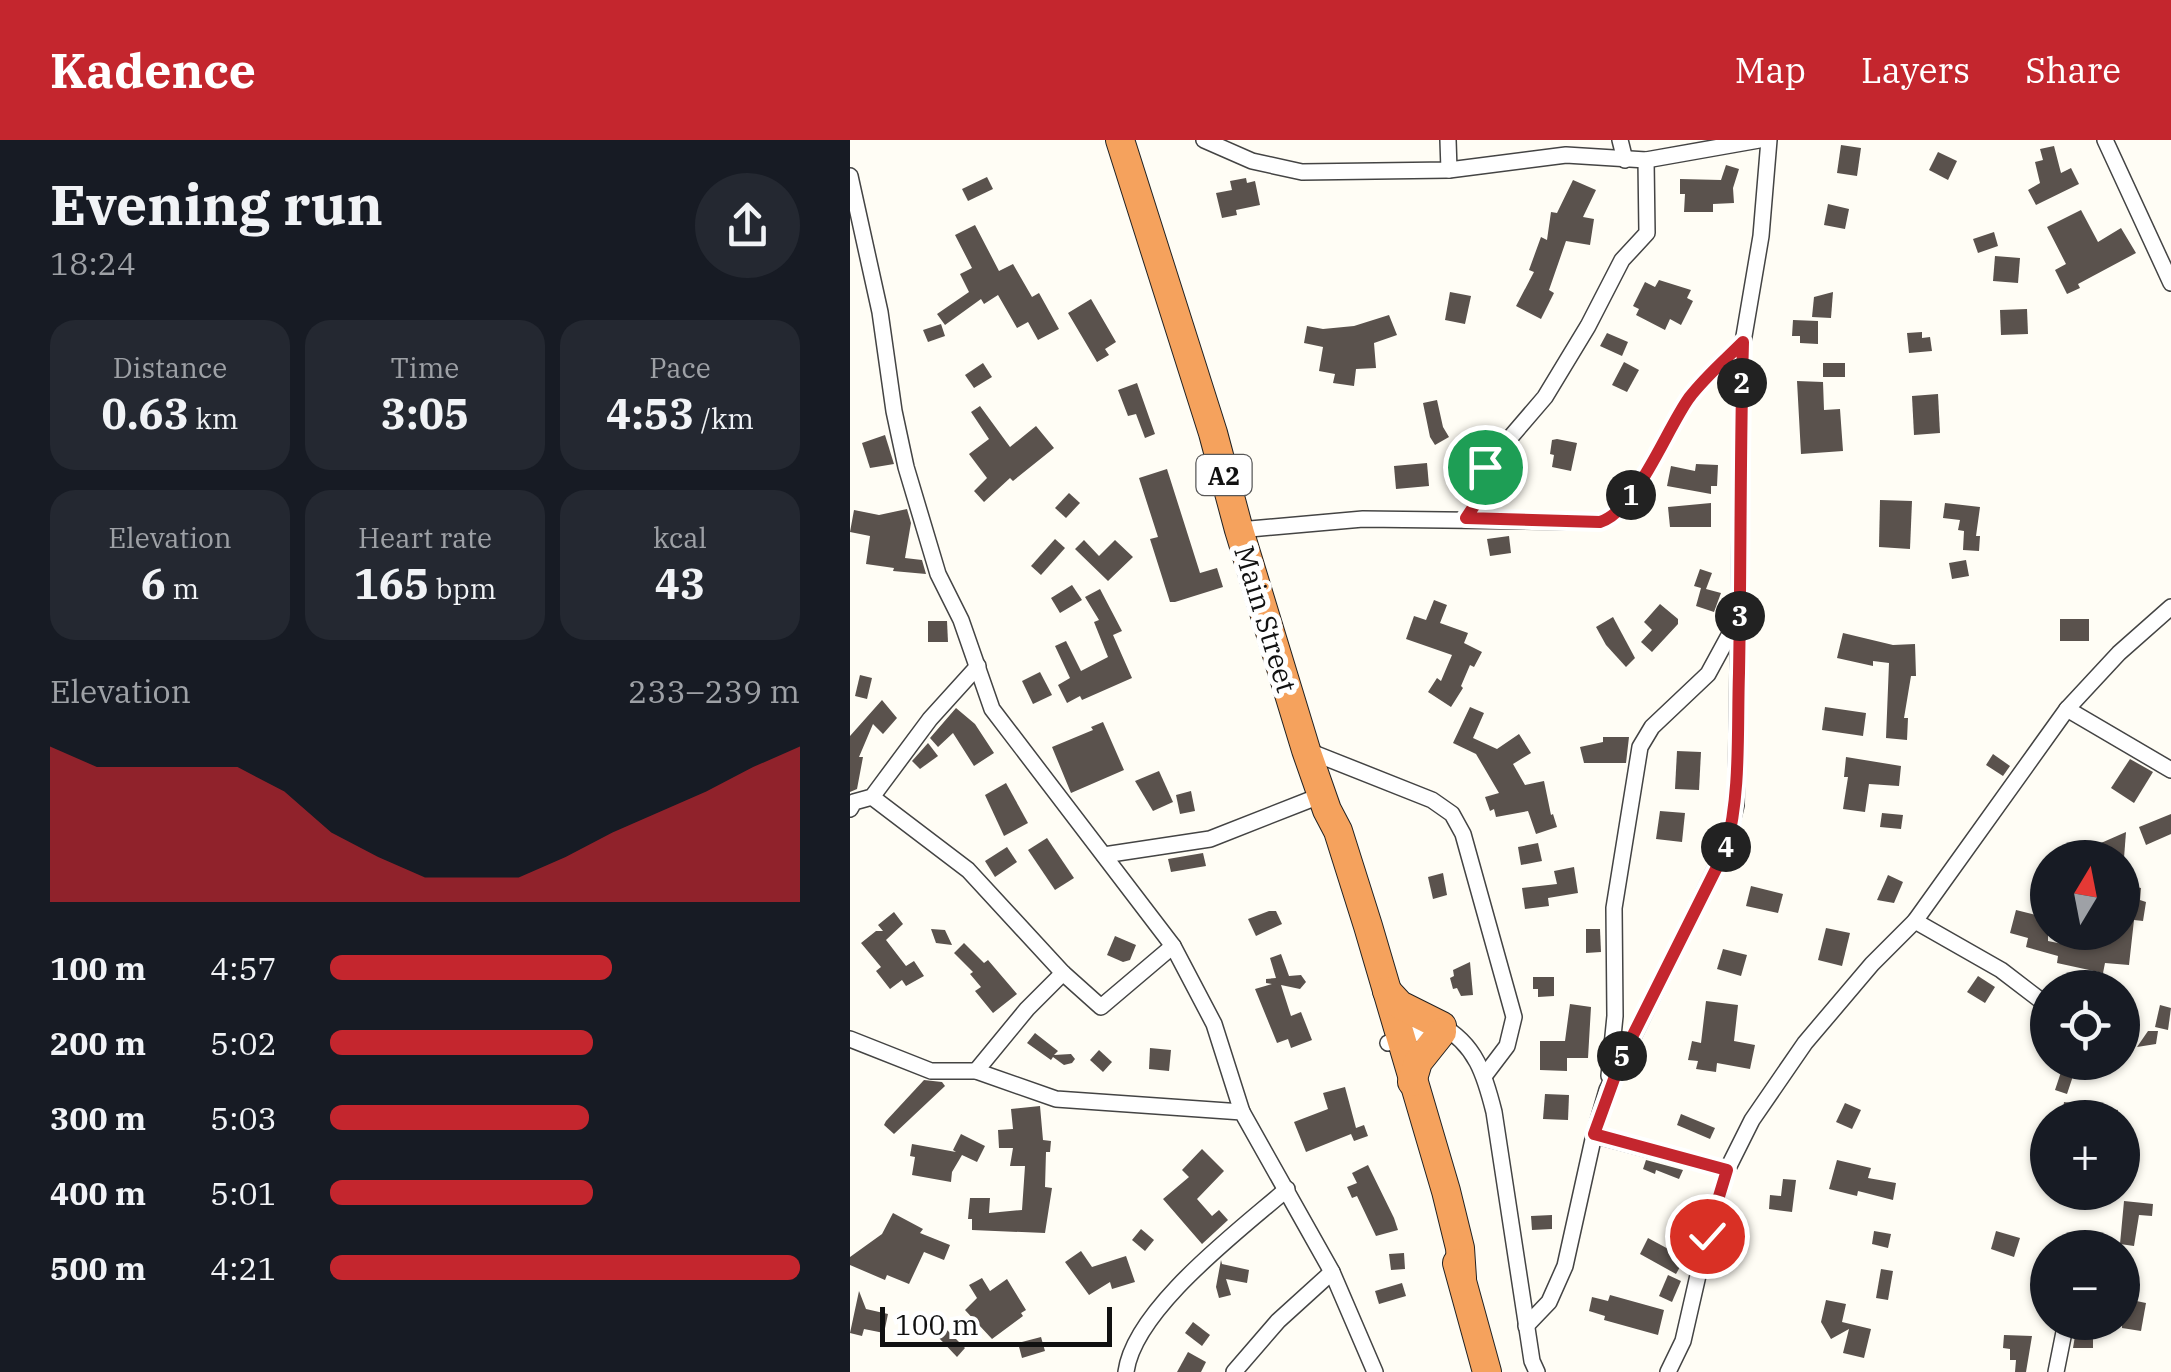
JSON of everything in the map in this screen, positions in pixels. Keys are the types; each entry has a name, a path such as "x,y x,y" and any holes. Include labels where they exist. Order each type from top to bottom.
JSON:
{"highway":[{"name":"Main Street","path":"1120,140 1213,433 1238,530 1306,750 1338,831 1387,992 1392,1035"},
{"name":"Main Street","path":"1324,802 1328,832 1392,1035"},
{"path":"1387,992 1400,1005 1446,1030 1418,1062 1412,1082"},
{"name":"A2","path":"1392,1035 1412,1082 1451,1210 1462,1278"},
{"name":"A2","path":"1392,1035 1440,1218 1462,1278 1487,1372"}],"street":[{"path":"1204,140 1279,169 1449,170 1566,155 1646,160 1759,140"},
{"path":"1448,140 1449,170"},
{"path":"1620,140 1626,160"},
{"path":"1526,1326 1549,1302 1564,1266 1608,1090 1726,849 1736,805 1743,342 1761,236 1768,140"},
{"path":"2105,140 2171,283"},
{"path":"1466,518 1478,500 1485,467 1496,459 1546,397 1622,260 1646,234 1646,160"},
{"path":"850,176 874,279 906,467 938,574 961,620 992,709 1173,946 1214,1024 1242,1112 1332,1272 1376,1372"},
{"path":"1238,530 1363,519 1600,522 1611,518 1630,496 1690,397 1743,342"},
{"path":"1668,1372 1682,1341 1727,1170 1752,1120 1805,1043 1872,964 1916,921 2067,710 2119,653 2171,607"},
{"path":"1608,1090 1616,1016 1614,908 1640,747 1652,727 1708,674 1740,615"},
{"path":"851,804 872,798 930,719 978,666"},
{"path":"2067,710 2171,770"},
{"path":"1306,750 1432,800 1452,814 1463,834 1514,1017 1507,1046 1484,1075"},
{"path":"872,798 968,870 1062,974 1102,1007 1173,946"},
{"path":"1104,854 1210,839 1324,802"},
{"path":"1916,921 2001,970 2030,992"},
{"path":"976,1071 1062,974"},
{"path":"1392,1035 1446,1030 1478,1060 1494,1112 1526,1326 1532,1361 1538,1372"},
{"path":"850,1039 931,1071 976,1071 1056,1098 1242,1112"},
{"path":"1594,1134 1727,1170"},
{"path":"1126,1372 1128,1356 1140,1334 1166,1302 1195,1270 1287,1189"},
{"path":"1234,1372 1278,1321 1332,1272"},
{"path":"2056,1372 2062,1340"}],"building":[{"path":"1841,145 1861,148 1857,176 1837,173"},
{"path":"2054,146 2061,173 2071,168 2079,184 2036,205 2028,190 2040,183 2035,162 2043,160 2040,149"},
{"path":"1938,152 1957,161 1948,180 1929,170"},
{"path":"1726,165 1739,169 1733,188 1734,203 1713,204 1713,212 1684,212 1685,194 1680,194 1680,179 1721,180"},
{"path":"987,177 993,189 968,201 962,189"},
{"path":"1246,178 1247,183 1255,181 1260,205 1236,210 1237,215 1222,218 1216,193 1232,190 1230,181"},
{"path":"1573,180 1596,190 1583,217 1594,219 1590,245 1566,241 1549,290 1554,293 1541,319 1516,306 1534,272 1529,270 1541,237 1547,240 1551,212 1557,213"},
{"path":"1828,204 1849,209 1845,229 1824,225"},
{"path":"2081,210 2098,242 2121,228 2136,253 2067,294 2055,270 2066,264 2047,227"},
{"path":"975,225 999,271 1013,264 1032,297 1039,293 1059,329 1038,340 1028,322 1017,328 998,295 984,304 981,299 945,325 937,314 969,292 960,274 972,268 955,235"},
{"path":"1994,232 1998,246 1978,253 1973,239"},
{"path":"1995,256 2020,258 2018,283 1993,281"},
{"path":"1659,280 1691,290 1687,298 1693,301 1681,325 1670,319 1665,330 1636,315 1639,309 1633,306 1645,282 1655,287"},
{"path":"1450,292 1471,296 1465,324 1445,320"},
{"path":"1833,292 1831,318 1812,317 1814,297"},
{"path":"1091,299 1116,342 1105,349 1109,355 1097,362 1068,313"},
{"path":"2027,309 2028,334 2001,335 2000,310"},
{"path":"1389,315 1397,335 1374,343 1376,368 1356,369 1354,386 1333,383 1335,374 1319,371 1323,347 1304,343 1307,326 1354,326"},
{"path":"1793,320 1818,321 1818,344 1800,343 1800,336 1792,336"},
{"path":"941,324 945,336 928,342 923,330"},
{"path":"1922,332 1922,338 1930,337 1932,351 1909,353 1907,333"},
{"path":"1607,333 1628,342 1622,356 1600,346"},
{"path":"1624,362 1639,370 1627,392 1612,385"},
{"path":"983,363 992,377 974,388 965,375"},
{"path":"1823,363 1845,363 1845,377 1823,377"},
{"path":"1797,381 1823,382 1824,410 1840,409 1843,451 1801,454"},
{"path":"1137,383 1155,434 1145,438 1136,414 1128,416 1118,390"},
{"path":"1938,394 1940,433 1914,435 1912,396"},
{"path":"1437,400 1449,437 1435,445 1423,403"},
{"path":"980,406 1010,447 1036,426 1054,448 1013,481 1010,478 984,502 974,491 987,478 969,454 989,439 971,412"},
{"path":"885,435 894,464 870,468 862,443"},
{"path":"1552,440 1577,443 1571,471 1552,467"},
{"path":"1427,463 1429,486 1396,489 1394,466"},
{"path":"1696,464 1718,465 1717,486 1711,486 1711,494 1667,486 1671,466 1695,471"},
{"path":"1167,469 1200,573 1217,568 1223,587 1175,602 1170,602 1150,539 1158,537 1139,478"},
{"path":"1069,493 1080,503 1066,518 1055,508"},
{"path":"1880,500 1912,501 1910,549 1879,547"},
{"path":"1711,503 1711,527 1670,527 1668,507"},
{"path":"1945,503 1980,507 1976,536 1980,536 1979,551 1963,550 1960,520 1943,518"},
{"path":"907,509 911,523 905,558 922,560 926,574 866,564 870,536 850,532 854,510 879,515"},
{"path":"1509,536 1511,553 1490,556 1487,539"},
{"path":"1055,539 1065,548 1041,575 1031,566"},
{"path":"1084,540 1099,556 1115,540 1133,557 1108,581 1075,549"},
{"path":"1966,560 1969,576 1952,579 1949,563"},
{"path":"1700,569 1712,573 1706,589 1721,593 1714,612 1696,606 1701,588 1694,586"},
{"path":"1072,585 1082,600 1060,613 1051,598"},
{"path":"1100,589 1122,631 1113,635 1132,678 1067,703 1058,685 1070,678 1055,646 1066,641 1081,671 1108,657 1094,622 1099,620 1085,597"},
{"path":"1434,600 1447,605 1440,623 1468,633 1464,643 1482,652 1474,667 1470,665 1463,688 1451,707 1428,692 1437,678 1441,681 1452,655 1406,639 1414,616 1426,620"},
{"path":"1660,604 1678,619 1678,624 1652,652 1641,642 1652,630 1644,622"},
{"path":"1613,617 1635,658 1626,667 1596,627"},
{"path":"2060,619 2089,619 2089,641 2060,641"},
{"path":"928,621 947,621 948,642 928,642"},
{"path":"1843,633 1893,645 1915,644 1916,676 1911,676 1904,718 1908,718 1907,740 1886,738 1889,663 1873,661 1873,666 1837,658"},
{"path":"1040,672 1052,695 1033,704 1022,681"},
{"path":"860,675 872,678 867,699 855,696"},
{"path":"882,700 897,718 883,734 873,724 859,757 863,757 857,789 850,792 850,736"},
{"path":"1470,707 1484,713 1473,738 1497,749 1519,734 1531,753 1513,764 1525,785 1544,781 1557,827 1536,834 1528,811 1496,817 1494,809 1490,811 1485,797 1499,793 1476,754 1453,743"},
{"path":"1825,707 1866,713 1863,736 1822,730"},
{"path":"956,708 975,724 994,753 974,766 953,733 938,747 930,738"},
{"path":"1103,722 1124,770 1071,793 1052,747"},
{"path":"1603,737 1629,737 1626,763 1584,763 1580,747 1603,742"},
{"path":"928,743 938,756 920,769 912,761"},
{"path":"1677,751 1701,752 1699,790 1675,789"},
{"path":"1993,754 2010,766 2003,776 1986,765"},
{"path":"1846,757 1901,766 1899,786 1869,784 1865,812 1843,809 1848,777 1844,777"},
{"path":"2130,759 2153,772 2134,803 2111,788"},
{"path":"1159,771 1173,802 1153,811 1135,781"},
{"path":"1006,783 1028,823 1004,836 985,795"},
{"path":"1191,791 1195,811 1180,814 1176,795"},
{"path":"1660,811 1685,813 1682,842 1656,839"},
{"path":"1882,813 1903,815 1901,829 1880,827"},
{"path":"2171,814 2171,834 2146,845 2139,827"},
{"path":"2126,832 2125,840 2108,840"},
{"path":"1047,838 1074,878 1055,890 1028,850"},
{"path":"1538,843 1542,861 1521,865 1518,847"},
{"path":"1007,847 1017,862 995,877 985,861"},
{"path":"1203,853 1206,866 1171,872 1168,859"},
{"path":"1574,867 1578,893 1548,898 1549,906 1525,909 1522,888 1557,884 1554,871"},
{"path":"1443,873 1447,895 1433,899 1428,877"},
{"path":"1888,875 1903,882 1894,903 1877,900"},
{"path":"1751,886 1783,894 1778,913 1746,906"},
{"path":"2140,900 2146,902 2140,921"},
{"path":"2016,910 2030,914 2030,948 2026,947 2028,938 2010,933"},
{"path":"1276,911 1282,924 1256,936 1248,919"},
{"path":"894,912 903,924 886,940 906,966 914,961 924,976 906,986 902,980 890,989 876,971 881,967 861,943 876,931 883,931 878,925"},
{"path":"1826,928 1850,933 1842,966 1818,960"},
{"path":"931,929 945,930 952,945 936,943"},
{"path":"1586,929 1600,929 1601,952 1586,953"},
{"path":"1115,936 1136,945 1130,960 1123,962 1107,955"},
{"path":"964,943 984,963 988,960 1017,994 993,1013 975,991 981,987 970,974 973,972 954,953"},
{"path":"1723,949 1747,955 1741,976 1717,969"},
{"path":"2037,950 2131,950 2129,965 2105,963 2104,970 2057,963 2058,956"},
{"path":"1281,954 1289,976 1301,975 1306,982 1300,989 1281,985 1291,1016 1301,1012 1312,1040 1291,1048 1288,1039 1277,1043 1255,989 1272,984 1266,983 1266,979 1276,978 1270,958"},
{"path":"1470,962 1473,995 1461,996 1457,988 1453,989 1450,978 1454,976 1453,970"},
{"path":"1978,976 1995,987 1985,1003 1967,992"},
{"path":"1533,977 1554,977 1554,996 1538,997"},
{"path":"1706,1001 1738,1005 1734,1041 1755,1045 1750,1069 1717,1063 1716,1072 1696,1069 1698,1061 1688,1060 1692,1041 1701,1043"},
{"path":"1570,1004 1591,1007 1588,1058 1567,1058 1567,1071 1540,1070 1540,1041 1565,1041"},
{"path":"2160,1005 2171,1008 2168,1030 2155,1027"},
{"path":"2148,1031 2158,1031 2156,1044 2140,1047"},
{"path":"1035,1033 1058,1051 1054,1055 1071,1054 1075,1059 1064,1065 1053,1057 1051,1060 1027,1043"},
{"path":"1150,1048 1171,1050 1169,1071 1149,1069"},
{"path":"1099,1050 1112,1062 1103,1072 1090,1060"},
{"path":"924,1080 942,1082 945,1086 894,1134 884,1125 886,1121"},
{"path":"2058,1080 2072,1080 2067,1094 2055,1090"},
{"path":"1345,1087 1356,1128 1364,1125 1368,1136 1354,1141 1351,1134 1306,1152 1294,1122 1328,1109 1323,1093"},
{"path":"1545,1094 1569,1095 1568,1120 1543,1119"},
{"path":"1845,1103 1861,1110 1852,1129 1836,1122"},
{"path":"1040,1106 1043,1140 1051,1141 1050,1152 1046,1152 1045,1187 1052,1188 1045,1233 972,1230 972,1219 968,1219 970,1198 990,1198 989,1213 1022,1210 1025,1166 1010,1166 1013,1148 999,1148 998,1130 1013,1129 1011,1109"},
{"path":"1681,1114 1715,1128 1710,1139 1677,1125"},
{"path":"961,1134 985,1146 977,1162 962,1155 951,1182 912,1175 912,1144 956,1152 953,1150"},
{"path":"1202,1149 1224,1171 1197,1199 1212,1216 1219,1210 1228,1220 1202,1244 1163,1199 1189,1177 1182,1170"},
{"path":"1646,1160 1683,1170 1679,1179 1656,1170 1655,1174 1643,1169"},
{"path":"1837,1160 1871,1168 1868,1178 1896,1183 1893,1200 1829,1189"},
{"path":"1368,1165 1398,1230 1376,1236 1357,1196 1352,1198 1347,1187 1357,1183 1352,1173"},
{"path":"1783,1179 1796,1180 1792,1212 1769,1209 1770,1195 1781,1196"},
{"path":"2140,1203 2153,1204 2152,1216 2139,1215 2137,1230 2121,1230 2123,1210 2140,1210"},
{"path":"893,1213 923,1229 920,1233 950,1245 944,1260 924,1252 909,1284 887,1275 885,1280 850,1265 850,1257 882,1234"},
{"path":"1552,1215 1552,1229 1532,1230 1531,1216"},
{"path":"1141,1229 1154,1240 1145,1251 1132,1240"},
{"path":"1874,1231 1891,1234 1888,1248 1872,1244"},
{"path":"1996,1231 2020,1238 2014,1257 1991,1249"},
{"path":"1648,1238 1685,1258 1676,1274 1640,1254"},
{"path":"1081,1251 1092,1267 1126,1256 1135,1282 1112,1289 1110,1282 1089,1295 1065,1262"},
{"path":"1404,1253 1405,1269 1391,1270 1389,1254"},
{"path":"1221,1260 1222,1264 1249,1270 1247,1283 1226,1279 1231,1295 1219,1298 1216,1287"},
{"path":"1881,1269 1893,1271 1888,1300 1876,1298"},
{"path":"1668,1275 1681,1281 1672,1302 1659,1296"},
{"path":"982,1278 990,1291 1007,1279 1026,1310 992,1339 965,1310 977,1298 969,1285"},
{"path":"1402,1283 1406,1296 1379,1304 1375,1291"},
{"path":"859,1291 866,1309 888,1314 884,1333 864,1329 862,1336 850,1333"},
{"path":"1610,1295 1664,1310 1658,1335 1604,1320 1605,1316 1589,1311 1592,1297 1608,1301"},
{"path":"1826,1300 1846,1304 1842,1322 1871,1329 1864,1358 1843,1353 1849,1329 1831,1339 1821,1322"},
{"path":"2140,1302 2146,1303 2140,1331"},
{"path":"1193,1322 1210,1335 1202,1346 1185,1333"},
{"path":"947,1330 965,1348 957,1357 939,1338"},
{"path":"2004,1335 2030,1336 2026,1372 2015,1372 2016,1360 2010,1360 2010,1349 2003,1348"},
{"path":"1041,1337 1045,1351 1022,1358 1018,1343"},
{"path":"2074,1340 2093,1340 2093,1348 2073,1348"},
{"path":"1188,1352 1206,1362 1201,1372 1177,1372"}],"route":[{"path":"1485,467 1478,500 1466,518 1600,522 1611,518 1630,496 1690,397 1743,342 1736,805 1726,849 1622,1057 1594,1134 1727,1170 1707,1236"}]}
